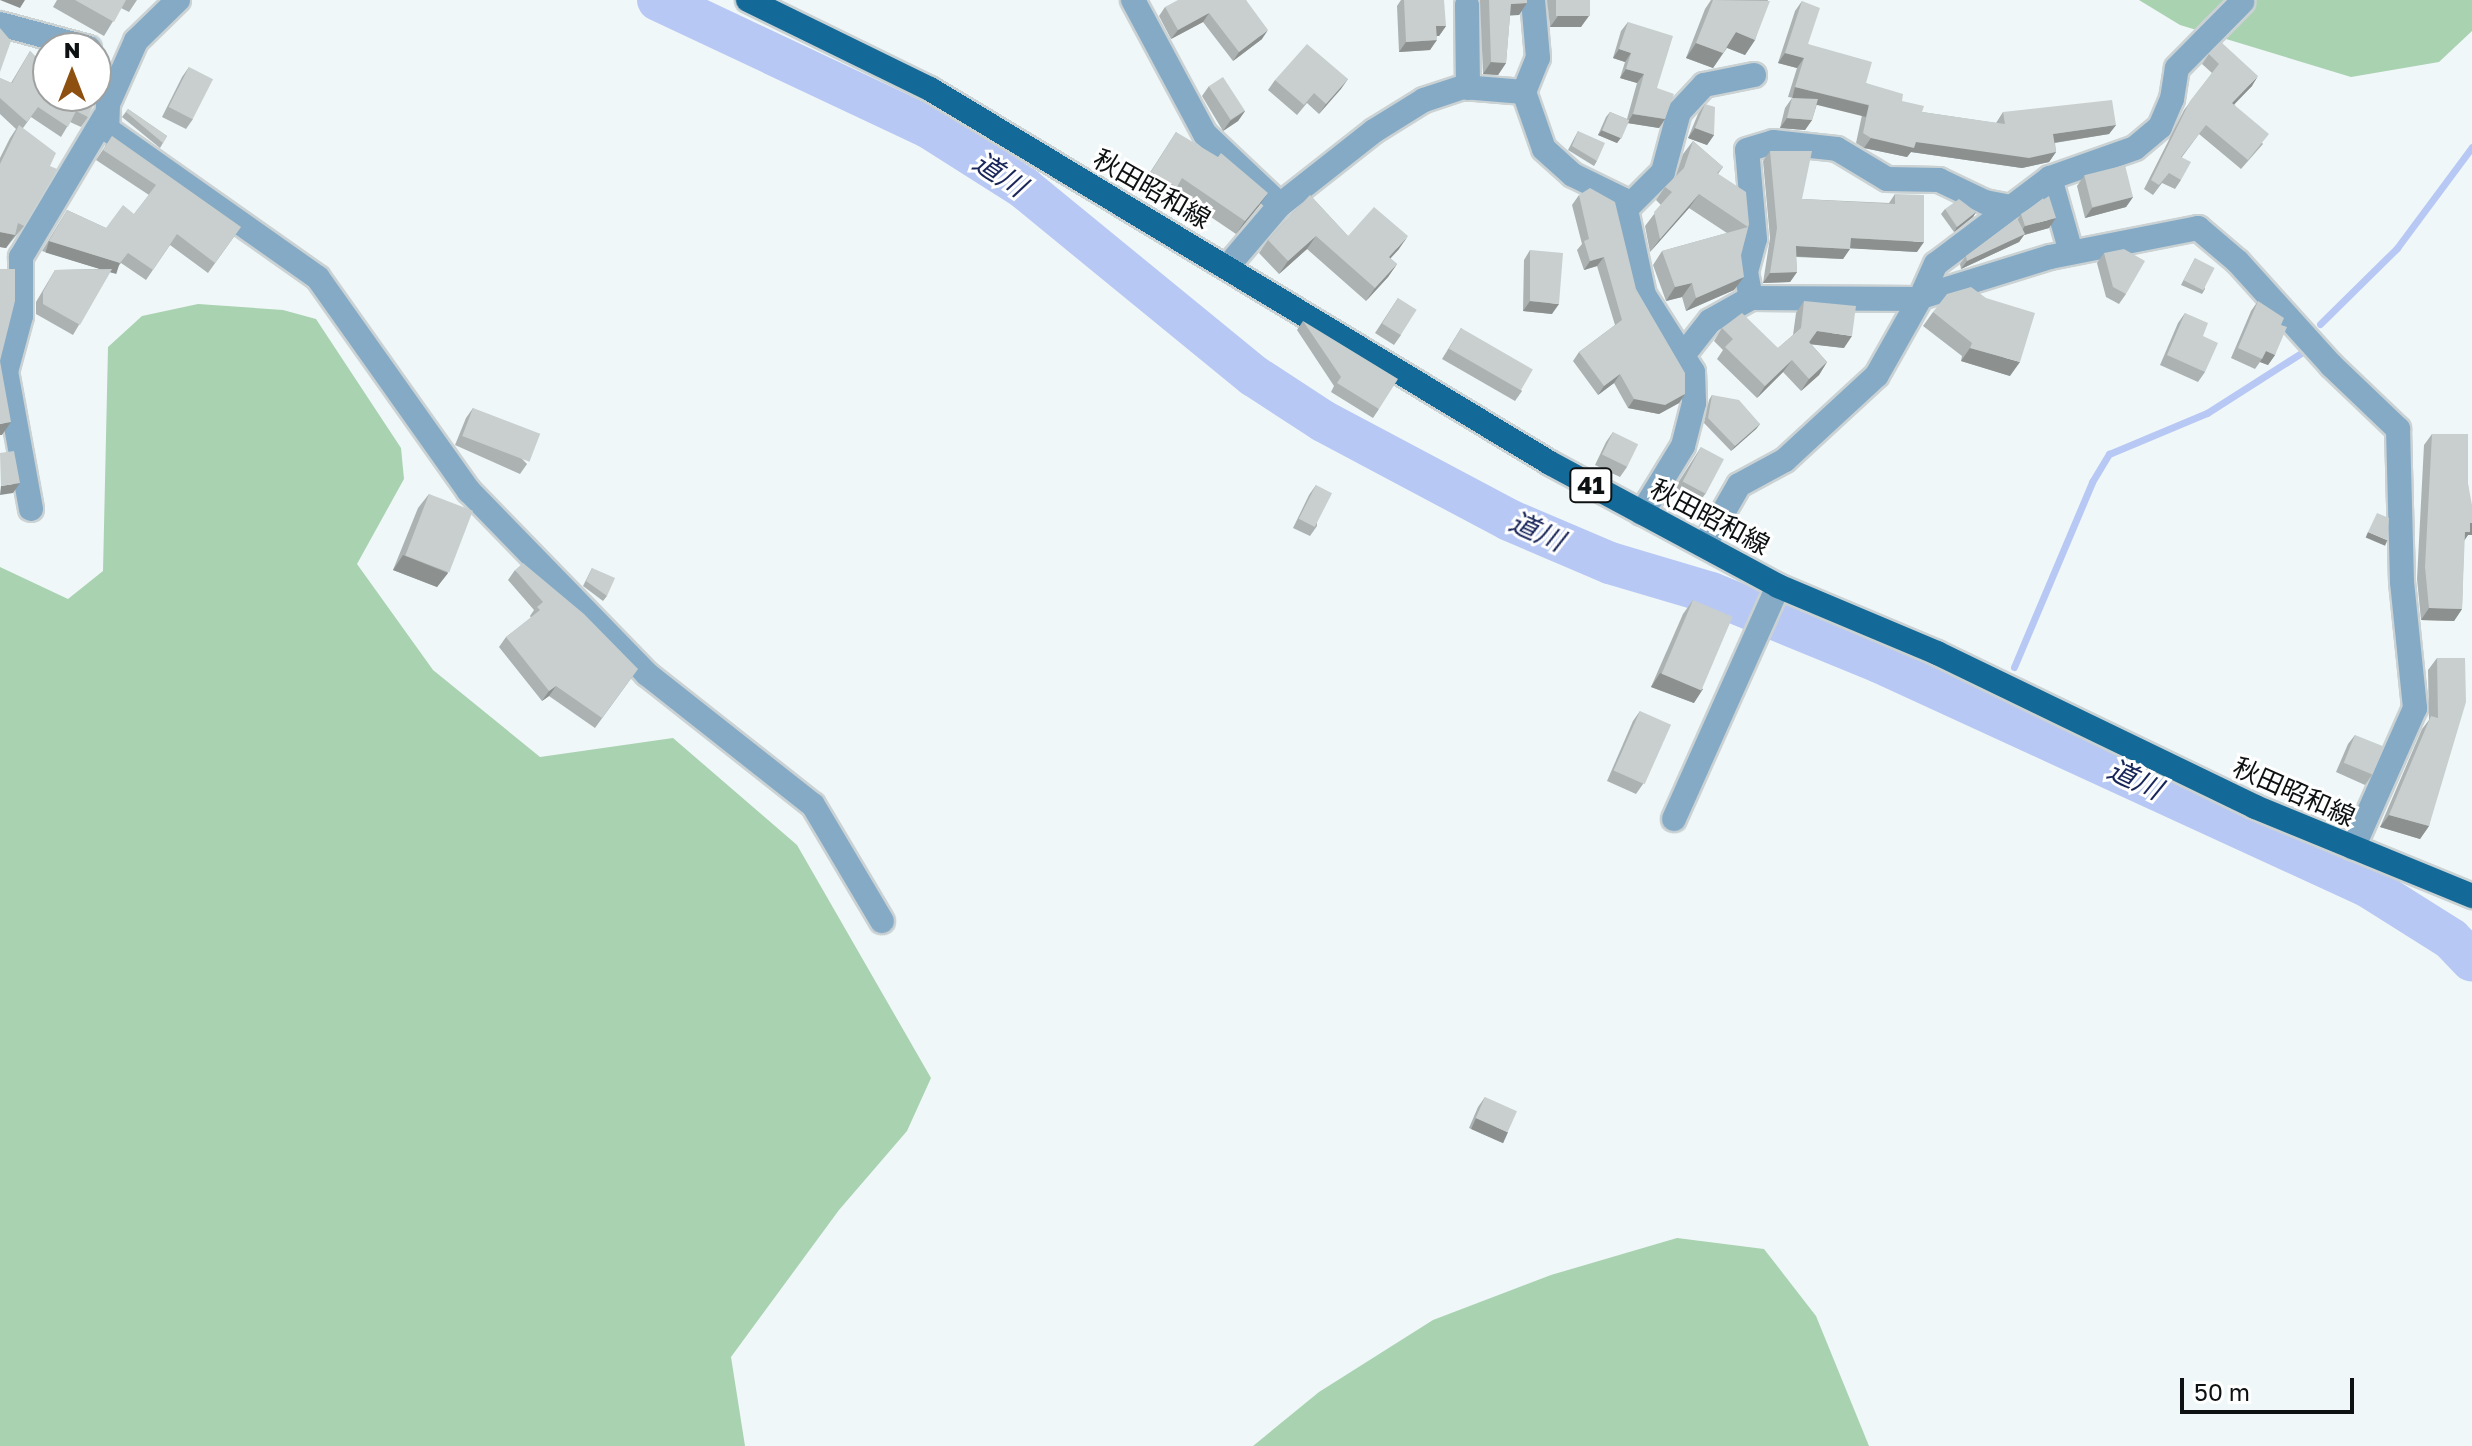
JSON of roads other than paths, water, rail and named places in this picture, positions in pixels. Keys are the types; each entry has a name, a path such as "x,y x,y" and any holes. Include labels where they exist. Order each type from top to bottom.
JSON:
{"main road":[{"name":"秋田昭和線","path":"748,0 930,89 1642,513 1705,544 1778,586 1937,653 2255,807 2472,896"}],"street":[{"path":"31,509 6,372 21,316 21,257 104,118 129,57 146,29 178,0"},
{"path":"1133,0 1205,134 1280,205"},
{"path":"1533,0 1538,58 1524,92 1544,149 1573,175 1616,195 1626,209 1644,295 1693,372 1694,403 1683,446 1642,513"},
{"path":"1705,544 1739,485 1785,460 1877,375 1936,264 2050,178 2135,148 2160,127 2172,99 2177,68 2242,2"},
{"path":"1467,5 1468,88"},
{"path":"0,24 32,33"},
{"path":"112,53 129,57"},
{"path":"1626,209 1663,172 1679,112 1704,85 1754,75"},
{"path":"1228,266 1280,205 1374,131 1424,100 1468,88 1524,92"},
{"path":"104,118 107,129 172,179 318,278 469,491 647,674 813,805 882,921"},
{"path":"1751,298 1746,272 1755,239 1747,150 1773,142 1837,149 1887,179 1939,180 1985,202 2011,207"},
{"path":"2050,178 2071,252"},
{"path":"1684,354 1710,321 1751,298 1920,298 2071,252 2198,228 2238,262 2398,429 2402,582 2415,708 2353,848"},
{"path":"1674,819 1778,586"}],"waterway":[{"name":"道川","path":"658,0 928,127 1024,188 1254,376 1323,421 1509,520 1610,563 1711,593 1879,662 2367,886 2451,939 2472,961"},
{"path":"2320,324 2397,248 2472,147"},
{"path":"2014,667 2092,482 2109,454 2207,413 2306,350"},
{"path":"1988,714 1994,704"}]}
